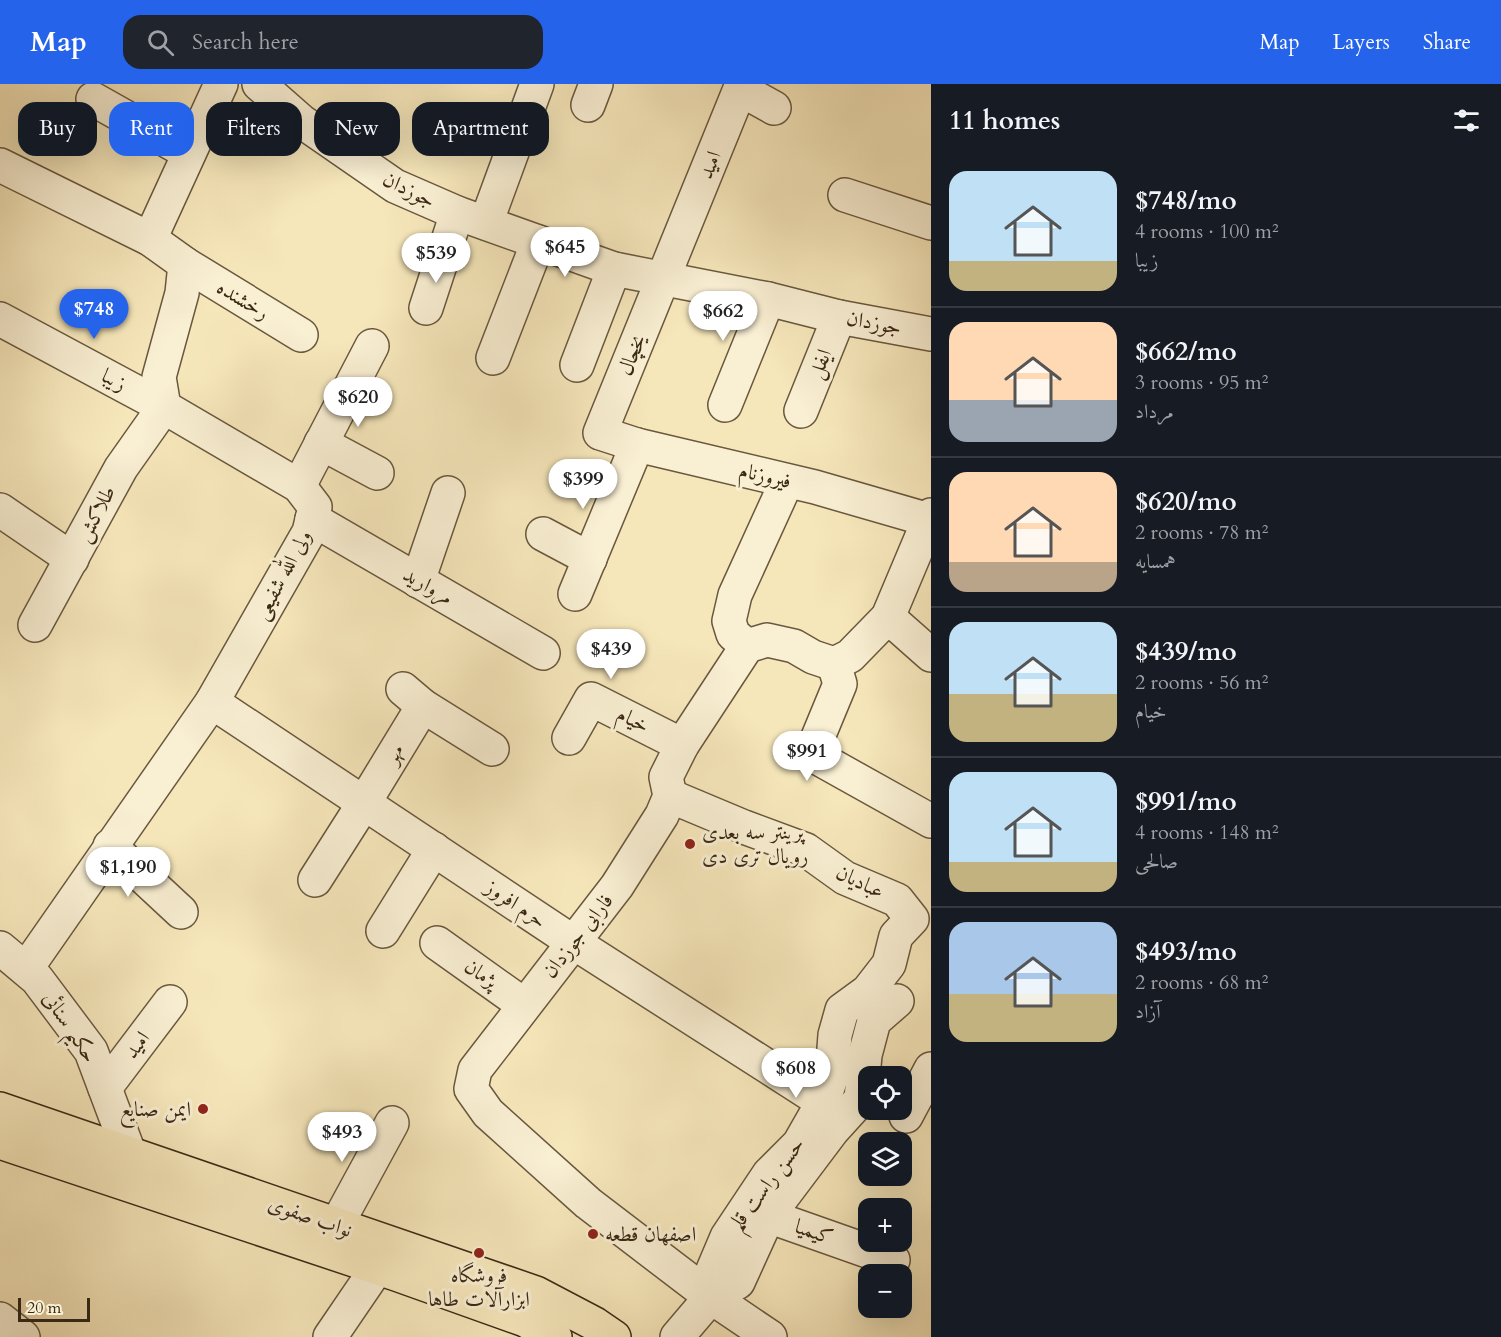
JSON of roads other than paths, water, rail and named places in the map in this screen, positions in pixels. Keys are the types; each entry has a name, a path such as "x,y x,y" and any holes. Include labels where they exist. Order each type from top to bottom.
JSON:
{"main road":[{"name":"نواب صفوی","path":"0,1109 536,1293 595,1324 614,1337"},
{"name":"نواب صفوی","path":"0,1142 377,1268 525,1320 555,1337"}],"street":[{"path":"194,142 221,84"},
{"name":"جوزدان","path":"260,84 301,121 395,186 472,218 615,269 664,277 931,334"},
{"path":"426,309 537,84"},
{"name":"امید","path":"664,277 735,87 774,108"},
{"path":"93,99 109,108"},
{"path":"150,239 188,156"},
{"path":"0,165 150,239 185,264 182,293 159,377 164,407"},
{"path":"845,195 931,222"},
{"path":"493,358 538,242"},
{"name":"رخشنده","path":"185,264 301,335"},
{"path":"578,365 615,269"},
{"name":"یخچال","path":"600,433 664,277"},
{"path":"725,405 768,299"},
{"name":"ایفل","path":"801,411 839,316"},
{"name":"زیبا","path":"0,319 164,407"},
{"path":"299,486 372,346"},
{"name":"ولی الله شفیعی","path":"26,969 212,702 309,532 315,507 299,486 164,407"},
{"name":"طلاکش","path":"35,625 121,468 164,407"},
{"name":"فیروزنام","path":"600,433 637,445 930,517"},
{"path":"321,443 377,473"},
{"path":"575,594 637,445"},
{"path":"787,481 735,595 729,621 733,634 747,646 767,640 794,646 813,657 834,664 850,656 888,617 930,517"},
{"path":"418,580 448,494"},
{"path":"0,510 72,559"},
{"name":"مروارید","path":"312,519 543,653"},
{"path":"543,534 590,559"},
{"path":"888,617 931,655"},
{"name":"فارابی جوزدان","path":"747,646 682,745 666,777 670,796 662,815 617,886 475,1070 471,1089 488,1113 588,1203 711,1297 770,1337"},
{"path":"834,664 840,684 811,754 931,821"},
{"name":"مهر","path":"315,880 364,803 413,698 492,749"},
{"name":"خیام","path":"569,738 591,699 682,745"},
{"name":"حرم افروز","path":"212,702 573,942 823,1102"},
{"name":"عبادیان","path":"670,796 744,828 806,850 845,878 897,900 912,919"},
{"path":"110,846 181,912"},
{"path":"383,931 434,849"},
{"name":"حسن راست قلم","path":"711,1297 713,1270 727,1237 769,1174 799,1144 823,1102 832,1075 835,1035 842,1010 868,991 889,964 896,936 912,919"},
{"name":"پژمان","path":"436,943 525,1005"},
{"name":"حکیم سنائی","path":"0,948 37,979 91,1051 130,1155"},
{"path":"871,1066 866,1055 874,1021 897,1000"},
{"name":"امید","path":"105,1088 170,1002"},
{"name":"حسن راست قلم","path":"912,1088 931,1069"},
{"name":"حسن راست قلم","path":"711,1297 738,1282 768,1216 832,1131 863,1120"},
{"path":"336,1226 392,1123"},
{"name":"کیمیا","path":"768,1216 893,1260"},
{"path":"330,1337 377,1268"},
{"path":"677,1337 711,1297"},
{"path":"0,1319 23,1337"}],"place":[{"name":"پرینتر سه بعدی رویال تری دی","path":"690,844"},
{"name":"ایمن صنایع","path":"203,1109"},
{"name":"اصفهان قطعه","path":"593,1234"},
{"name":"فروشگاه ابزارآلات طاها","path":"479,1253"}]}
